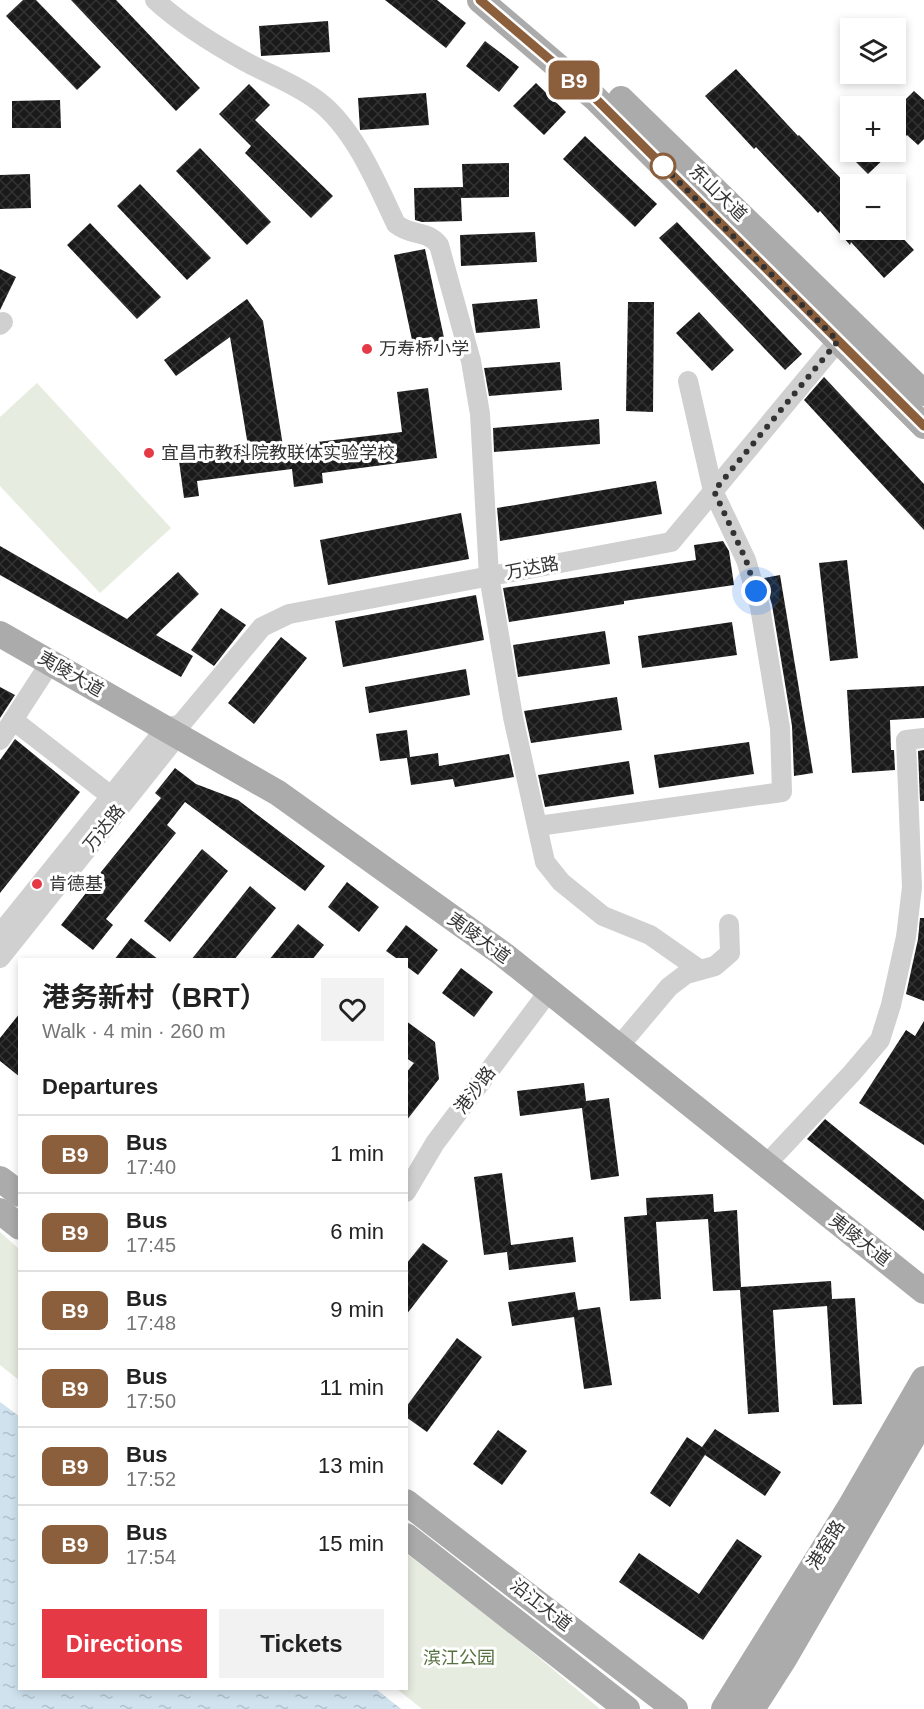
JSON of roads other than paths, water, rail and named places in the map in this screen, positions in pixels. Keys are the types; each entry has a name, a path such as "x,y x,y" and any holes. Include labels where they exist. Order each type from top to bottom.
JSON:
{"main road":[{"name":"东山大道","path":"491,2 595,98 924,426"},
{"name":"东山大道","path":"491,2 607,86 924,393"},
{"name":"夷陵大道","path":"0,621 278,793 504,955 924,1291"},
{"name":"夷陵大道","path":"0,634 50,663 282,784 490,932 924,1272"},
{"path":"0,1179 18,1192"},
{"path":"0,1211 18,1225"},
{"name":"港窑路","path":"724,1709 850,1507 924,1379"},
{"name":"港窑路","path":"752,1709 784,1659 924,1418"},
{"name":"沿江大道","path":"408,1504 675,1709"},
{"name":"沿江大道","path":"408,1538 627,1709"}],"street":[{"path":"155,0 207,39 247,63 286,80 320,102 342,126 366,162 396,224 405,231 431,236 439,245 471,361 480,414 489,576 513,717 545,862 561,882 603,916 650,935 700,970"},
{"name":"万达路","path":"0,958 175,729 262,627 290,614 671,542 838,341"},
{"path":"538,826 782,792 780,728 760,607 746,560 714,491 688,381"},
{"path":"0,740 50,663"},
{"path":"13,720 111,796"},
{"name":"万达路","path":"0,934 111,796 175,729"},
{"path":"776,1155 880,1040 891,1005 906,937 912,887 906,740 924,738"},
{"path":"626,1038 669,987 686,974 715,966 730,952 729,924"},
{"name":"港沙路","path":"408,1189 435,1143 549,992"}],"water":[{"path":"0,1402 18,1415 18,1690 377,1690 401,1709 0,1709"}],"place":[{"name":"万寿桥小学","path":"367,349"},
{"name":"宜昌市教科院教联体实验学校","path":"149,453"},
{"name":"肯德基","path":"37,884"}],"park label":[{"name":"滨江公园","path":"459,1658"}]}
